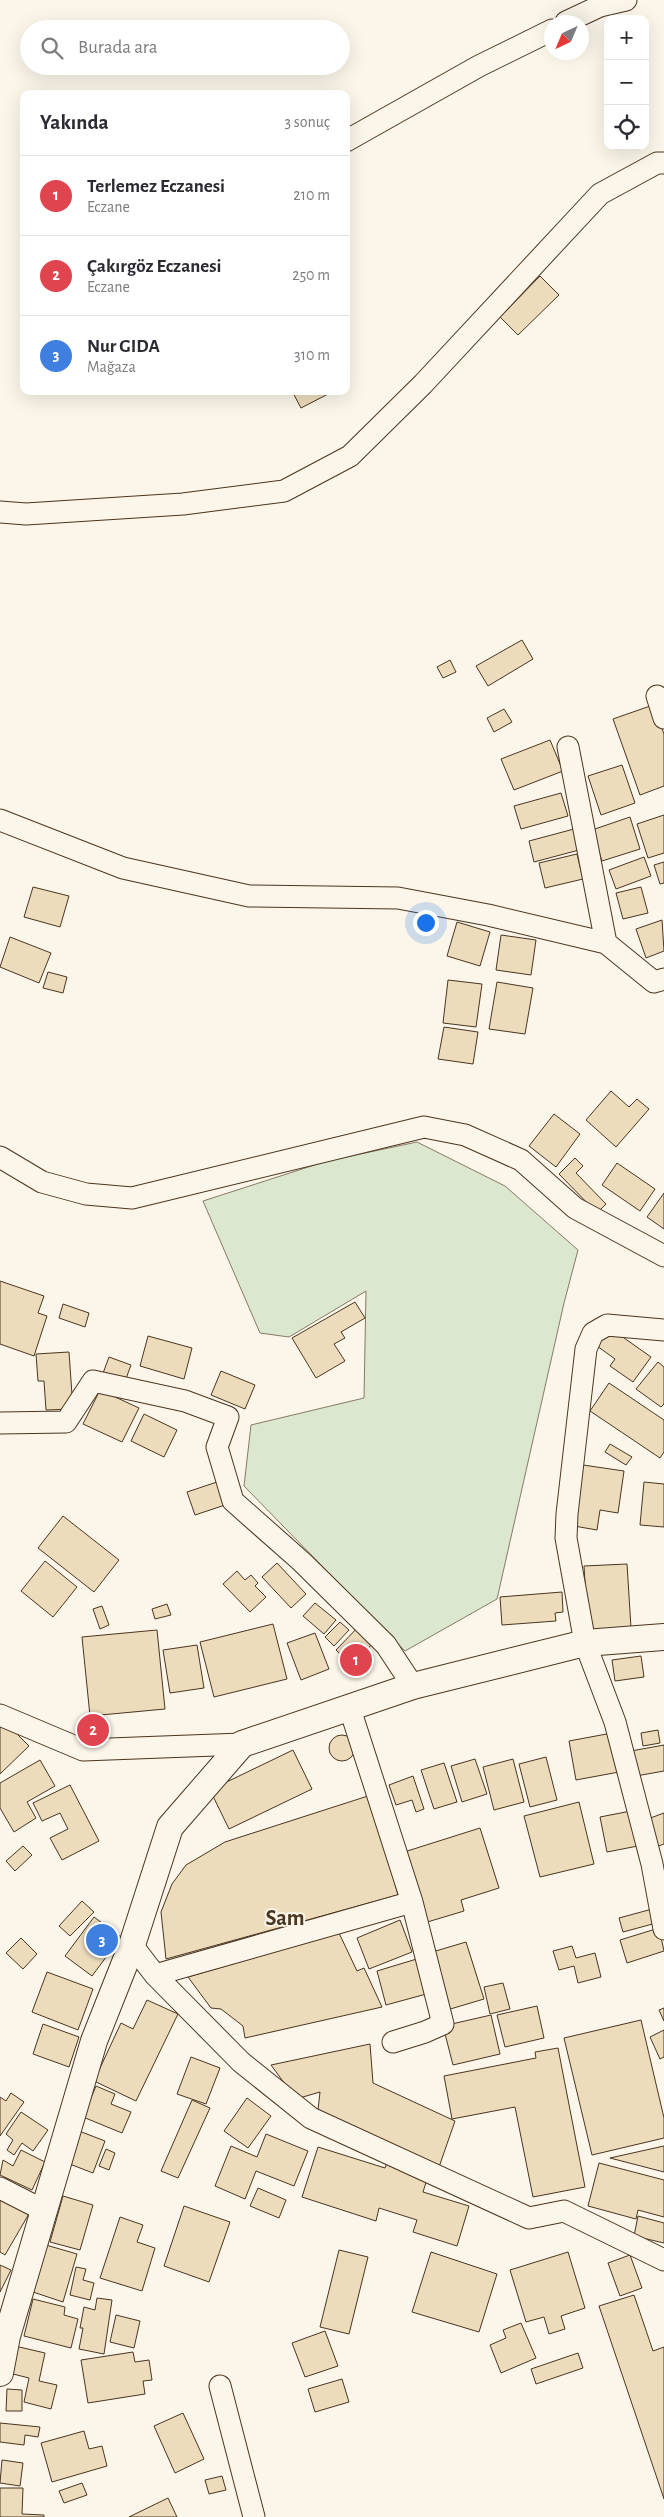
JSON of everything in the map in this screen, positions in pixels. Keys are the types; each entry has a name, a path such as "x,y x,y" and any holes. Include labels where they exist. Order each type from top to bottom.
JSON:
{"street":[{"path":"581,15 600,6 626,0"},
{"path":"350,139 480,66 544,34"},
{"path":"0,512 26,514 183,504 284,491 334,465 350,456 424,384 600,194 657,162 664,163"},
{"path":"657,696 664,718"},
{"path":"568,747 606,943"},
{"path":"0,820 122,868 249,896 398,898 488,915 606,943 654,982 664,979"},
{"path":"0,1157 42,1182 86,1194 132,1198 424,1127 465,1135 521,1160 575,1208 664,1256"},
{"path":"664,1330 607,1325 593,1333 586,1349 567,1514 566,1538 585,1643 615,1722 658,1863 664,1929"},
{"path":"0,1423 66,1422 93,1382 185,1401 228,1416 217,1447 233,1501 302,1562 386,1645 414,1686"},
{"path":"0,1715 83,1750 242,1744 414,1686 585,1643 664,1637"},
{"path":"350,1709 412,1902 443,2024 393,2042"},
{"path":"0,2373 3,2334 94,2042 132,1945 170,1827 242,1744"},
{"path":"155,1975 412,1902"},
{"path":"132,1945 155,1975 241,2062 312,2118 529,2218 564,2211 664,2260"},
{"path":"0,2188 43,2210"},
{"path":"220,2386 254,2517"}],"green space":[{"path":"417,1142 505,1186 578,1250 564,1303 497,1599 405,1651 244,1486 251,1425 364,1398 366,1291 289,1337 260,1333 203,1201 327,1161"}],"building":[{"path":"540,276 559,295 518,335 500,317"},
{"path":"294,395 326,395 301,408"},
{"path":"522,640 533,659 488,686 476,666"},
{"path":"450,660 456,672 443,678 437,667"},
{"path":"653,705 664,734 664,786 640,795 613,719"},
{"path":"504,709 512,722 494,732 487,718"},
{"path":"550,740 563,771 514,790 501,759"},
{"path":"622,765 635,803 601,815 588,776"},
{"path":"561,793 568,816 521,829 514,806"},
{"path":"664,815 664,853 648,858 637,824"},
{"path":"630,817 640,849 602,861 592,830"},
{"path":"574,829 579,850 534,862 529,841"},
{"path":"577,854 583,879 545,888 539,863"},
{"path":"644,857 651,876 616,889 609,870"},
{"path":"664,862 664,883 660,884 654,865"},
{"path":"33,887 69,896 60,927 24,917"},
{"path":"641,887 648,913 623,919 616,893"},
{"path":"662,920 664,951 646,958 636,929"},
{"path":"457,922 490,932 480,966 447,956"},
{"path":"501,935 536,940 531,975 496,970"},
{"path":"10,937 51,953 39,983 0,967"},
{"path":"48,972 67,977 63,993 43,988"},
{"path":"448,980 482,984 476,1027 443,1023"},
{"path":"497,982 533,988 525,1034 489,1029"},
{"path":"444,1027 478,1032 473,1064 438,1059"},
{"path":"611,1091 629,1107 637,1099 649,1109 616,1147 586,1120"},
{"path":"554,1114 580,1134 556,1167 529,1146"},
{"path":"575,1158 583,1166 576,1173 606,1204 597,1213 559,1174"},
{"path":"617,1163 655,1189 640,1211 602,1185"},
{"path":"664,1193 664,1229 647,1217"},
{"path":"0,1281 44,1296 38,1313 47,1316 34,1356 0,1344"},
{"path":"355,1302 365,1318 341,1332 345,1338 334,1344 345,1361 316,1378 292,1338"},
{"path":"63,1304 89,1313 85,1327 59,1318"},
{"path":"610,1328 651,1357 633,1382 610,1366 615,1359 597,1346"},
{"path":"148,1336 192,1348 184,1379 140,1366"},
{"path":"69,1352 73,1409 46,1410 44,1381 38,1381 36,1354"},
{"path":"109,1357 131,1365 124,1384 102,1376"},
{"path":"658,1362 664,1367 664,1404 661,1407 636,1389"},
{"path":"221,1371 255,1385 245,1409 211,1395"},
{"path":"609,1383 664,1420 664,1452 660,1458 590,1411"},
{"path":"100,1390 139,1408 122,1442 83,1424"},
{"path":"144,1414 177,1430 164,1457 131,1441"},
{"path":"610,1444 632,1457 626,1465 605,1452"},
{"path":"583,1465 624,1471 618,1513 600,1510 597,1530 574,1526"},
{"path":"220,1481 228,1504 195,1515 187,1492"},
{"path":"644,1482 664,1484 664,1527 640,1525"},
{"path":"63,1516 119,1560 94,1592 38,1548"},
{"path":"45,1561 77,1587 53,1617 21,1591"},
{"path":"277,1563 306,1594 291,1608 262,1577"},
{"path":"627,1564 631,1628 588,1630 584,1566"},
{"path":"237,1571 245,1580 251,1575 258,1583 255,1586 266,1597 250,1612 223,1584"},
{"path":"562,1592 563,1612 555,1613 556,1621 502,1625 500,1597"},
{"path":"315,1603 336,1620 324,1634 303,1616"},
{"path":"167,1604 171,1615 155,1619 152,1609"},
{"path":"102,1606 109,1625 100,1629 93,1609"},
{"path":"340,1622 349,1630 334,1646 325,1637"},
{"path":"273,1624 287,1679 214,1697 200,1642"},
{"path":"361,1624 376,1640 352,1665 336,1650"},
{"path":"157,1630 165,1709 90,1716 82,1637"},
{"path":"315,1633 329,1669 301,1680 287,1643"},
{"path":"197,1645 204,1688 170,1693 163,1650"},
{"path":"641,1656 644,1677 615,1681 612,1660"},
{"path":"0,1717 29,1746 0,1774"},
{"path":"658,1730 660,1743 643,1746 641,1733"},
{"path":"612,1733 619,1772 576,1780 569,1741"},
{"path":"342,1735 351,1739 355,1748 351,1757 342,1761 333,1757 329,1748 333,1739"},
{"path":"664,1745 664,1771 636,1776 631,1751"},
{"path":"293,1750 312,1789 229,1829 210,1790"},
{"path":"546,1757 557,1800 530,1807 519,1764"},
{"path":"475,1759 487,1794 462,1802 451,1766"},
{"path":"513,1759 524,1802 494,1810 483,1767"},
{"path":"40,1760 55,1786 27,1802 36,1818 14,1832 0,1808 0,1783"},
{"path":"444,1763 457,1802 434,1809 421,1770"},
{"path":"413,1776 424,1809 416,1812 412,1800 396,1805 389,1785"},
{"path":"70,1785 99,1841 62,1860 50,1838 68,1829 60,1813 42,1821 33,1803"},
{"path":"371,1795 398,1895 166,1959 161,1912 172,1884 186,1865 225,1842"},
{"path":"579,1802 594,1864 540,1877 524,1816"},
{"path":"636,1810 643,1845 607,1852 600,1817"},
{"path":"664,1813 664,1844 656,1847 645,1820"},
{"path":"480,1828 499,1888 461,1900 464,1911 424,1923 401,1853"},
{"path":"23,1846 32,1855 15,1871 6,1861"},
{"path":"82,1901 94,1912 70,1936 59,1926"},
{"path":"656,1908 660,1922 623,1932 619,1918"},
{"path":"94,1917 121,1937 92,1976 65,1956"},
{"path":"400,1920 412,1952 369,1969 357,1938"},
{"path":"659,1928 664,1951 627,1963 620,1940"},
{"path":"339,1933 357,1971 364,1968 382,2007 245,2038 243,2026 221,2009 211,2008 188,1977"},
{"path":"21,1938 37,1954 23,1969 6,1953"},
{"path":"466,1942 484,1999 447,2010 429,1953"},
{"path":"572,1946 576,1958 595,1953 601,1977 578,1983 574,1966 559,1970 553,1951"},
{"path":"420,1958 430,1993 386,2005 377,1971"},
{"path":"47,1972 93,1989 78,2030 32,2012"},
{"path":"503,1983 510,2009 490,2014 484,1987"},
{"path":"147,2000 178,2014 136,2101 94,2081 121,2023 133,2029"},
{"path":"537,2006 544,2038 505,2047 497,2015"},
{"path":"664,2008 664,2021 659,2010"},
{"path":"491,2015 500,2054 453,2065 443,2026"},
{"path":"641,2020 664,2118 664,2138 592,2155 564,2038"},
{"path":"43,2024 79,2037 69,2067 33,2054"},
{"path":"664,2030 664,2057 660,2059 650,2037"},
{"path":"370,2044 373,2083 455,2121 439,2167 318,2110 320,2092 296,2099 271,2065"},
{"path":"558,2048 585,2187 533,2197 515,2107 452,2119 444,2076 536,2058 535,2052"},
{"path":"191,2057 220,2068 206,2104 177,2094"},
{"path":"96,2086 115,2094 111,2104 131,2112 122,2133 83,2117"},
{"path":"11,2093 24,2102 0,2136 0,2097 6,2101"},
{"path":"247,2098 271,2116 248,2148 224,2131"},
{"path":"192,2100 210,2108 178,2178 161,2171"},
{"path":"21,2112 48,2130 33,2151 22,2143 14,2155 7,2150 13,2140 6,2134"},
{"path":"79,2131 105,2141 93,2173 67,2163"},
{"path":"266,2134 308,2151 294,2186 256,2171 245,2199 215,2186 231,2146 257,2157"},
{"path":"664,2146 664,2172 610,2158"},
{"path":"318,2147 385,2168 388,2160 429,2173 423,2192 469,2206 457,2246 413,2232 417,2220 379,2208 376,2221 302,2197"},
{"path":"106,2149 115,2153 109,2170 99,2166"},
{"path":"21,2150 45,2162 32,2190 0,2175 3,2160 13,2166"},
{"path":"599,2163 664,2180 664,2217 638,2210 636,2219 588,2206"},
{"path":"258,2188 286,2200 279,2218 250,2206"},
{"path":"0,2195 30,2212 5,2255 0,2252"},
{"path":"63,2196 93,2205 80,2250 50,2242"},
{"path":"184,2206 230,2222 209,2282 164,2266"},
{"path":"638,2216 664,2223 664,2243 634,2236"},
{"path":"120,2217 143,2225 137,2242 155,2248 142,2291 100,2278"},
{"path":"46,2245 77,2254 63,2302 33,2292"},
{"path":"339,2250 368,2257 349,2334 320,2327"},
{"path":"431,2252 497,2274 479,2332 412,2312"},
{"path":"568,2252 585,2308 561,2316 565,2329 549,2334 544,2317 526,2322 510,2270"},
{"path":"630,2255 642,2288 620,2296 608,2263"},
{"path":"0,2265 11,2270 0,2292"},
{"path":"76,2267 86,2269 83,2280 94,2283 90,2300 70,2295"},
{"path":"634,2295 653,2351 664,2347 664,2499 599,2306"},
{"path":"97,2298 112,2300 104,2354 79,2349 84,2307 95,2310"},
{"path":"33,2299 65,2307 64,2315 78,2319 71,2348 24,2336"},
{"path":"116,2315 140,2321 134,2348 110,2342"},
{"path":"521,2323 536,2358 501,2373 490,2345 506,2338 503,2330"},
{"path":"325,2331 338,2366 305,2377 292,2343"},
{"path":"15,2346 45,2353 39,2381 57,2385 51,2409 24,2402 29,2378 9,2373"},
{"path":"133,2352 135,2362 149,2360 152,2380 143,2381 145,2394 88,2403 81,2360"},
{"path":"578,2353 583,2368 536,2384 531,2369"},
{"path":"342,2379 349,2402 315,2412 308,2389"},
{"path":"7,2389 22,2390 22,2411 6,2411"},
{"path":"183,2413 204,2459 175,2473 154,2426"},
{"path":"0,2423 40,2427 38,2437 25,2435 24,2445 0,2442"},
{"path":"84,2431 89,2449 102,2446 107,2466 52,2482 41,2443"},
{"path":"2,2460 23,2463 20,2486 0,2483"},
{"path":"222,2476 226,2490 209,2494 205,2480"},
{"path":"82,2483 87,2495 64,2503 59,2491"},
{"path":"0,2488 23,2488 22,2514 44,2515 44,2517 0,2517"},
{"path":"168,2498 177,2517 129,2517"}],"place":[{"name":"Terlemez Eczanesi","path":"356,1660"},
{"name":"Çakırgöz Eczanesi","path":"93,1730"},
{"name":"Nur GIDA","path":"102,1940"}],"district":[{"name":"Sam","path":"285,1918"}]}
